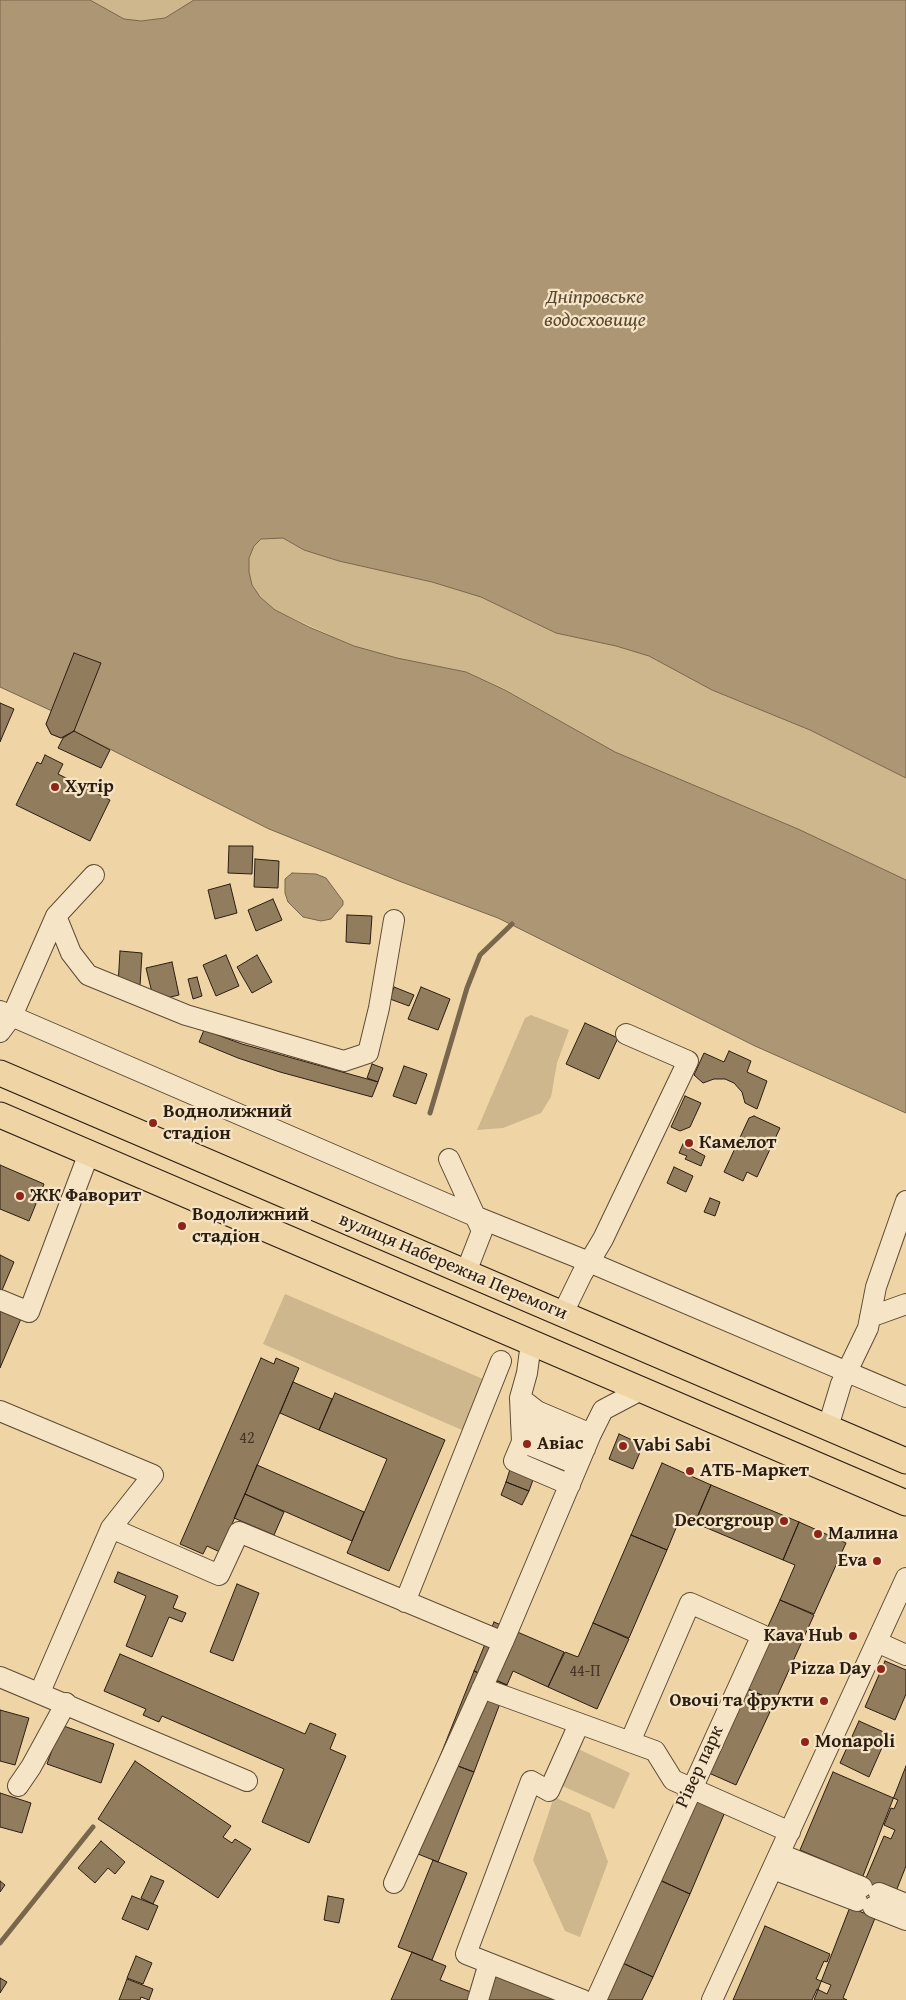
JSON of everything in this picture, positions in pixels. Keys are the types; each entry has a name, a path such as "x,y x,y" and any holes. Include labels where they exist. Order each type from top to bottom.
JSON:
{"main road":[{"name":"вулиця Набережна Перемоги","path":"3,1080 466,1272 906,1461"},
{"name":"вулиця Набережна Перемоги","path":"0,1115 906,1503"},
{"path":"310,1248 326,1213"},
{"path":"737,1432 753,1396"}],"street":[{"path":"0,1032 6,1013 56,916 94,875"},
{"path":"56,916 71,953 88,975 186,1015 275,1043 344,1061 368,1053 379,1008 394,920"},
{"path":"6,1013 477,1217 589,1262 906,1397"},
{"path":"563,1314 589,1262 603,1239 688,1062 626,1034"},
{"path":"0,1300 30,1312 89,1154"},
{"path":"449,1159 482,1231 466,1272"},
{"path":"828,1427 841,1384 848,1373 868,1328 876,1287 906,1201"},
{"path":"870,1317 906,1304"},
{"path":"531,1343 527,1374 520,1398 521,1433 514,1461 570,1485"},
{"path":"405,1602 501,1361"},
{"path":"394,1883 503,1642 603,1410 641,1390"},
{"path":"520,1398 585,1449"},
{"path":"0,1411 154,1475 112,1528 40,1692"},
{"path":"521,1433 585,1449"},
{"path":"112,1528 219,1575 239,1532 503,1642"},
{"path":"712,2000 906,1578"},
{"name":"Рівер парк","path":"596,2000 690,1789 762,1635 690,1603 630,1742"},
{"path":"877,1642 906,1655"},
{"path":"0,1677 40,1692 246,1781"},
{"path":"482,1688 655,1751 673,1780 790,1832"},
{"path":"18,1786 31,1767 66,1703"},
{"path":"574,1722 549,1791 531,1782 466,1954 583,2000"},
{"path":"776,1862 868,1897 906,1920"},
{"path":"868,1897 906,1904"},
{"path":"478,2000 489,1963"}],"shaded area":[{"path":"90,0 194,0 165,18 141,21 124,19"},
{"path":"283,538 298,547 339,561 432,582 481,597 556,633 616,646 649,656 712,690 810,730 906,778 906,880 798,829 615,752 505,689 466,672 397,658 354,646 275,610 260,597 252,585 249,572 249,558 254,546 261,539"},
{"path":"531,1015 569,1030 557,1063 551,1097 541,1113 503,1128 477,1130 525,1018"},
{"path":"285,1294 483,1379 462,1430 263,1344"},
{"path":"576,1748 630,1773 614,1809 560,1785"},
{"path":"554,1797 590,1813 608,1862 580,1937 565,1931 533,1860"}],"water":[{"name":"Дніпровське водосховище","path":"0,0 90,0 124,19 141,21 165,18 194,0 906,0 906,778 810,730 712,690 649,656 616,646 556,633 481,597 432,582 339,561 304,550 283,538 261,539 254,546 249,558 249,572 252,585 260,597 275,610 309,627 354,646 397,658 466,672 505,690 615,752 798,829 906,880 906,1113 755,1046 498,918 269,829 74,731 61,738 51,734 46,724 52,711 0,687"},
{"path":"292,873 316,874 326,878 343,901 343,905 331,919 321,921 303,917 288,902 285,893 285,879"}],"building":[{"path":"74,653 101,663 74,731 61,738 51,734 46,724"},
{"path":"0,703 14,709 0,742"},
{"path":"74,731 110,750 101,768 58,748 63,738"},
{"name":"Хутір","path":"45,755 63,764 58,774 110,800 90,841 16,805 37,762 41,764"},
{"path":"229,846 253,846 252,874 228,873"},
{"path":"255,859 279,861 278,888 254,887"},
{"path":"230,884 237,913 215,919 208,890"},
{"path":"273,899 282,920 256,931 248,910"},
{"path":"347,915 372,916 370,944 346,942"},
{"path":"120,951 142,953 140,986 118,985"},
{"path":"226,955 239,986 216,996 203,965"},
{"path":"257,955 272,982 252,993 237,967"},
{"path":"172,962 179,995 154,1001 146,968"},
{"path":"197,977 202,996 193,999 188,979"},
{"path":"394,987 414,995 409,1006 390,999"},
{"path":"421,987 450,999 438,1030 408,1019"},
{"path":"585,1023 618,1038 599,1079 566,1064"},
{"path":"204,1030 242,1044 378,1082 372,1097 280,1072 199,1042"},
{"path":"729,1051 751,1061 747,1072 767,1081 757,1109 745,1103 742,1092 734,1083 725,1079 714,1079 703,1083 694,1075 704,1053 724,1062"},
{"path":"372,1064 383,1068 378,1082 367,1078"},
{"path":"404,1066 427,1074 416,1104 393,1096"},
{"path":"685,1096 701,1103 690,1127 680,1131 671,1127"},
{"path":"754,1116 780,1128 757,1177 747,1172 743,1181 724,1172 749,1118"},
{"path":"683,1144 705,1156 701,1166 685,1159 687,1156 679,1153"},
{"name":"ЖК Фаворит","path":"0,1165 44,1184 29,1221 0,1209"},
{"path":"674,1167 693,1176 686,1192 667,1183"},
{"path":"710,1198 720,1202 715,1216 704,1212"},
{"path":"0,1255 14,1262 0,1295"},
{"path":"0,1304 23,1314 0,1368"},
{"path":"261,1358 274,1364 276,1358 299,1368 220,1552 207,1546 203,1554 180,1544"},
{"path":"293,1382 332,1399 319,1430 280,1413"},
{"path":"335,1393 445,1440 389,1571 347,1553 387,1459 319,1430"},
{"path":"522,1431 554,1444 539,1479 534,1477 529,1491 506,1482"},
{"path":"619,1434 643,1445 633,1469 609,1459"},
{"path":"662,1463 711,1485 695,1522 681,1516 667,1550 631,1535"},
{"path":"257,1465 364,1512 352,1541 245,1494"},
{"path":"506,1482 529,1491 522,1505 501,1495"},
{"path":"711,1485 799,1522 783,1560 695,1523"},
{"path":"245,1494 284,1512 274,1535 234,1518"},
{"path":"799,1522 846,1543 814,1614 780,1600 795,1565 783,1560"},
{"path":"631,1535 667,1550 629,1638 593,1623"},
{"path":"118,1572 178,1596 173,1608 186,1613 182,1622 169,1617 152,1657 126,1646 146,1596 114,1582"},
{"path":"237,1584 259,1593 233,1661 210,1652"},
{"path":"780,1600 814,1615 775,1701 741,1686"},
{"path":"494,1622 564,1652 548,1687 513,1671 507,1685 474,1671"},
{"path":"593,1623 629,1639 597,1709 548,1687 565,1652 578,1657"},
{"path":"120,1654 305,1734 310,1723 336,1734 330,1749 346,1756 309,1843 262,1822 284,1769 162,1716 159,1722 143,1715 146,1709 104,1691"},
{"path":"885,1661 906,1670 906,1694 895,1720 865,1707"},
{"path":"474,1671 507,1685 474,1772 439,1759"},
{"path":"741,1686 775,1701 736,1785 702,1770"},
{"path":"0,1710 29,1718 15,1765 0,1761"},
{"path":"859,1721 888,1734 869,1777 840,1763"},
{"path":"61,1725 114,1744 101,1783 47,1764"},
{"path":"439,1759 474,1772 438,1862 403,1848"},
{"path":"135,1761 231,1826 223,1837 232,1843 235,1839 251,1849 218,1898 98,1819"},
{"path":"906,1766 906,1866 895,1894 861,1881"},
{"path":"833,1772 898,1800 894,1809 891,1808 884,1825 895,1830 891,1839 884,1836 866,1878 800,1850"},
{"path":"691,1790 728,1805 690,1894 653,1877"},
{"path":"0,1793 31,1803 22,1833 0,1827"},
{"path":"101,1841 125,1862 115,1874 108,1868 95,1883 78,1868"},
{"path":"433,1860 467,1873 432,1960 398,1947"},
{"path":"151,1876 164,1881 153,1904 141,1898"},
{"path":"653,1877 690,1894 653,1977 616,1960"},
{"path":"0,1881 5,1885 0,1892"},
{"path":"132,1896 158,1906 148,1930 122,1919"},
{"path":"328,1896 344,1899 339,1923 324,1920"},
{"path":"850,1907 875,1918 843,1998 847,2000 814,2000"},
{"path":"765,1926 830,1954 827,1962 824,1961 816,1979 831,1985 827,1994 817,1989 812,2000 733,2000"},
{"path":"412,1952 446,1966 440,1980 476,1994 473,2000 391,2000"},
{"path":"136,1956 152,1963 143,1984 127,1978"},
{"path":"616,1960 653,1977 642,2000 574,2000 599,1999"},
{"path":"485,1971 557,2000 474,2000"},
{"path":"0,1978 7,1982 0,1993"},
{"path":"127,1979 153,1989 149,2000 141,1997 140,2000 119,2000"}],"waterway":[{"path":"430,1113 467,988 480,955 512,924"},
{"path":"0,1943 93,1827"}],"place":[{"name":"Хутір","path":"55,787"},
{"name":"Воднолижний стадіон","path":"153,1123"},
{"name":"Камелот","path":"689,1143"},
{"name":"ЖК Фаворит","path":"20,1196"},
{"name":"Водолижний стадіон","path":"182,1226"},
{"name":"Авіас","path":"527,1444"},
{"name":"Vabi Sabi","path":"623,1446"},
{"name":"АТБ-Маркет","path":"690,1471"},
{"name":"Decorgroup","path":"784,1521"},
{"name":"Малина","path":"818,1534"},
{"name":"Eva","path":"877,1561"},
{"name":"Kava Hub","path":"853,1636"},
{"name":"Pizza Day","path":"881,1669"},
{"name":"Овочі та фрукти","path":"824,1701"},
{"name":"Monapoli","path":"805,1742"}]}
